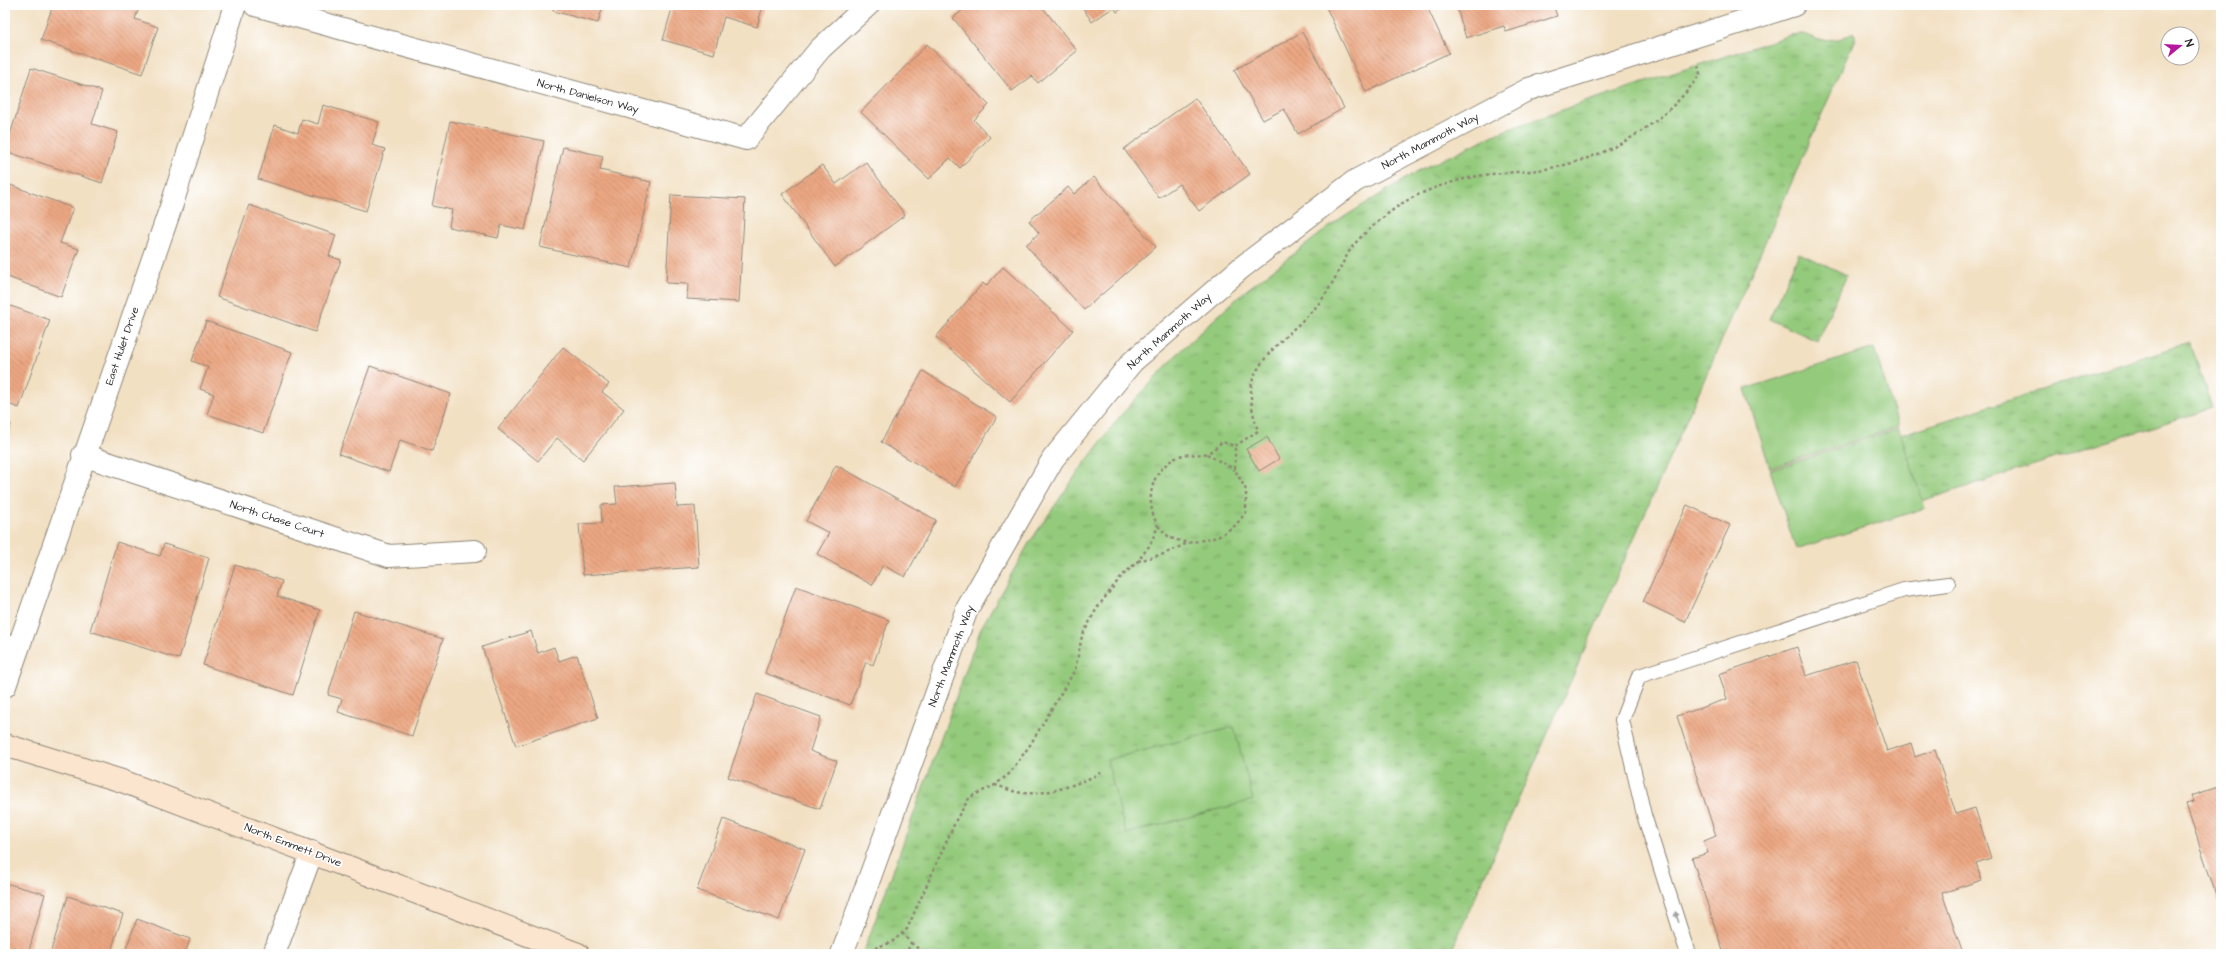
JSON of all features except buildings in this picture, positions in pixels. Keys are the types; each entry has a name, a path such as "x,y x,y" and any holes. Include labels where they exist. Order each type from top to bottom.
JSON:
{"street":[{"name":"East Hulet Drive","path":"5,686 83,455 172,204 235,5"},
{"name":"North Danielson Way","path":"255,5 746,139 820,49 868,5"},
{"name":"North Mammoth Way","path":"845,946 967,609 1053,459 1132,362 1241,268 1355,181 1529,89 1794,5"},
{"name":"North Chase Court","path":"83,455 388,556 475,551"},
{"name":"North Emmett Drive","path":"5,745 122,781 578,954"},
{"path":"274,954 312,852"}],"lane":[{"path":"1688,954 1644,815 1622,720 1639,676 1904,590 1948,584"}],"path":[{"path":"1235,446 1258,431 1251,401 1253,379 1266,358 1323,301 1351,249 1381,220 1407,201 1458,180 1491,174 1545,169 1588,160 1632,137 1669,110 1687,92 1700,74 1691,37"},
{"path":"1207,454 1222,442 1235,446"},
{"path":"1137,562 1164,554 1188,543 1218,537 1236,525 1246,512 1246,490 1235,470 1235,446"},
{"path":"1188,543 1170,538 1158,526 1152,516 1150,498 1154,478 1167,464 1179,456 1192,453 1207,454 1235,470"},
{"path":"875,948 892,942 902,933 910,922 957,818 970,797 994,785 1009,774 1030,745 1075,670 1082,636 1097,608 1120,578 1137,562 1150,545 1158,526"},
{"path":"994,785 1021,793 1050,791 1076,785 1103,772"},
{"path":"902,933 911,943 925,954"},
{"path":"906,954 911,943"},
{"path":"845,946 875,948 892,954"}],"green space":[{"path":"1855,33 1855,39 1450,954 863,954 981,628 1029,543 1078,472 1121,415 1183,348 1245,291 1336,222 1418,171 1498,133 1585,102 1790,35 1803,34 1819,40 1839,39"},
{"path":"1799,253 1847,275 1817,341 1769,319"},
{"path":"2190,342 2212,408 1922,501 1900,435"},
{"path":"1874,348 1899,427 1770,468 1745,389"},
{"path":"1899,429 1925,508 1796,549 1770,470"},
{"path":"1234,727 1253,800 1126,834 1107,760"}]}
